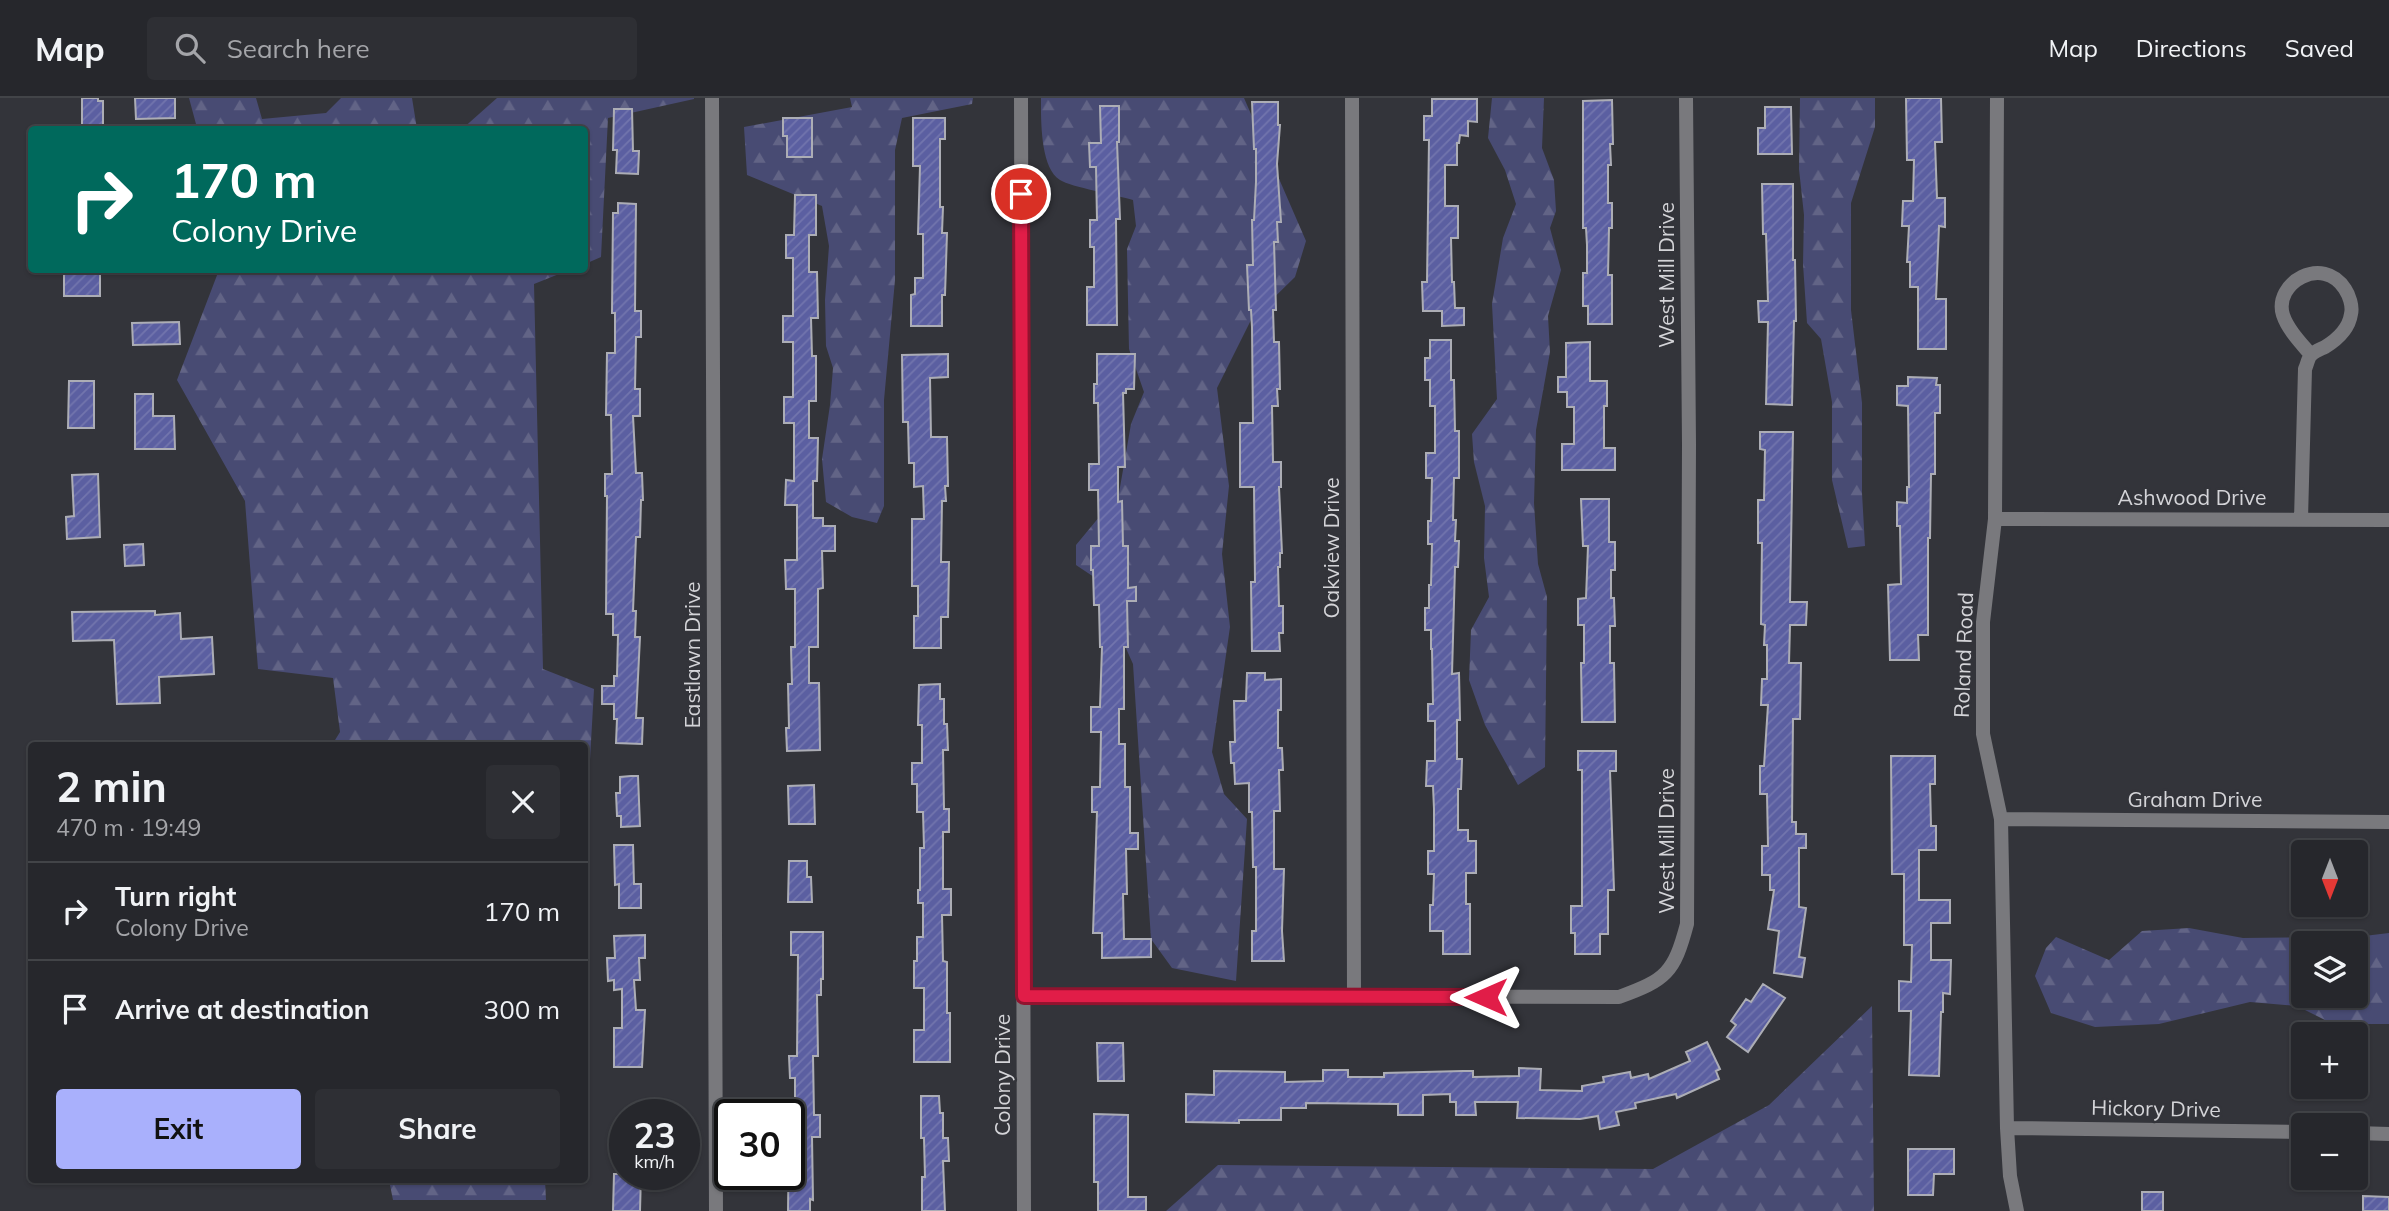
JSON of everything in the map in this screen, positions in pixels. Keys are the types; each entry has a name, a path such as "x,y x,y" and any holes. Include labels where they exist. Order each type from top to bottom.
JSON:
{"street":[{"name":"Eastlawn Drive","path":"712,98 716,1211"},
{"name":"Colony Drive","path":"1021,98 1024,1211"},
{"name":"Oakview Drive","path":"1352,98 1354,997"},
{"name":"West Mill Drive","path":"1024,996 1619,997 1653,984 1671,967 1681,948 1687,924 1689,431 1686,98"},
{"name":"Roland Road","path":"1997,98 1995,519 1983,622 1983,734 2001,819 2007,1128 2010,1176 2017,1211"},
{"path":"2301,519 2305,369 2311,355 2334,342 2347,328 2352,312 2348,294 2340,281 2329,273 2315,271 2300,278 2284,296 2283,313 2291,330 2311,355"},
{"name":"Ashwood Drive","path":"1995,519 2389,520"},
{"name":"Graham Drive","path":"2001,819 2389,822"},
{"name":"Hickory Drive","path":"2007,1128 2291,1132"},
{"path":"2368,1133 2389,1134"}],"green space":[{"path":"189,98 256,98 262,119 326,113 341,98 412,98 417,126 175,126 196,124"},
{"path":"497,98 694,98 608,118 601,257 588,263 588,126 466,126"},
{"path":"850,98 973,98 972,104 902,118 895,150 895,280 884,400 884,506 877,523 852,517 826,502 822,459 833,368 826,346 825,300 829,246 822,206 747,175 744,127 852,107"},
{"path":"1041,98 1244,98 1306,241 1295,277 1251,320 1217,388 1229,486 1222,554 1230,627 1212,752 1224,794 1247,819 1236,981 1172,968 1151,939 1133,664 1094,577 1076,565 1076,545 1119,493 1131,424 1144,392 1129,349 1127,249 1136,226 1133,200 1074,185 1053,174 1043,142"},
{"path":"1492,98 1544,98 1542,148 1554,180 1556,211 1550,228 1561,270 1548,316 1550,352 1536,430 1534,503 1538,564 1547,597 1545,767 1518,785 1485,725 1469,680 1471,630 1489,597 1484,558 1485,506 1474,462 1472,434 1497,399 1492,304 1503,238 1516,204 1505,170 1488,138"},
{"path":"1800,98 1875,98 1875,127 1851,203 1851,310 1862,403 1865,546 1848,548 1832,480 1832,402 1821,339 1807,323 1803,264 1804,215 1799,169"},
{"path":"218,273 562,273 534,284 543,669 594,689 588,795 588,742 334,742 340,732 333,678 258,669 245,501 177,380"},
{"path":"2189,928 2243,938 2291,938 2291,1005 2250,1002 2159,1024 2095,1027 2051,1013 2035,976 2046,948 2056,937 2109,960 2142,931"},
{"path":"2389,933 2389,1024 2329,1022 2301,1008 2368,1008 2368,936"},
{"path":"1872,1006 1874,1211 1166,1211 1218,1165 1653,1169 1769,1105"},
{"path":"390,1183 545,1183 546,1200 393,1200"}],"building":[{"path":"82,98 98,98 98,101 103,101 103,126 82,126"},
{"path":"135,98 175,98 175,118 136,119"},
{"path":"1906,98 1941,98 1942,142 1935,142 1937,198 1945,198 1945,227 1939,226 1936,299 1946,299 1946,349 1918,349 1918,287 1910,287 1910,262 1907,262 1909,226 1902,226 1903,201 1913,201 1914,160 1907,160"},
{"path":"1432,99 1477,99 1477,122 1468,121 1468,136 1460,135 1457,143 1457,165 1445,165 1445,206 1458,206 1458,238 1451,238 1452,282 1455,308 1464,308 1464,325 1442,326 1442,311 1423,311 1422,282 1427,282 1429,140 1424,140 1424,116 1432,116"},
{"path":"1612,100 1613,144 1610,144 1611,165 1608,165 1608,203 1612,203 1612,228 1609,228 1608,275 1612,275 1612,324 1588,324 1588,306 1583,306 1583,273 1587,273 1587,245 1586,228 1583,228 1583,101"},
{"path":"1252,102 1278,102 1280,125 1277,164 1281,222 1277,222 1278,242 1274,242 1276,310 1273,310 1274,342 1279,342 1280,389 1277,389 1278,406 1272,406 1273,462 1281,462 1279,487 1282,553 1278,567 1283,633 1279,633 1280,651 1252,651 1251,582 1255,582 1254,487 1240,487 1240,423 1253,423 1252,327 1247,265 1253,265 1252,220 1256,182"},
{"path":"1100,106 1119,106 1117,325 1087,325 1087,287 1094,287 1094,247 1090,247 1090,220 1097,220 1096,167 1090,167 1089,143 1101,143"},
{"path":"1765,107 1791,107 1792,154 1758,154 1758,128 1765,128"},
{"path":"614,109 632,109 633,151 639,151 638,174 616,173 617,150 613,150"},
{"path":"783,118 812,118 812,157 787,157 787,136 783,136"},
{"path":"913,118 945,118 945,139 940,139 940,207 943,207 942,233 947,233 942,326 911,326 911,295 915,294 915,278 923,278 923,234 918,234 920,166 913,166"},
{"path":"1762,184 1793,184 1796,321 1792,405 1766,404 1768,322 1759,322 1758,301 1768,301"},
{"path":"795,195 816,195 816,235 809,235 809,272 817,272 818,318 811,318 812,356 816,356 816,401 809,401 809,438 818,438 817,481 813,481 813,518 823,518 823,526 835,526 835,551 822,551 823,588 818,589 818,647 809,647 809,683 819,683 820,750 787,751 788,684 792,684 791,647 795,647 795,589 786,589 785,560 797,560 797,505 785,505 786,480 794,481 794,423 784,423 784,397 793,397 793,342 783,342 783,316 793,316 793,258 786,258 786,235 794,235"},
{"path":"618,203 636,204 635,311 641,311 641,337 636,337 635,389 640,389 640,416 633,416 636,473 642,473 643,500 640,537 636,537 633,611 636,611 635,637 640,637 636,718 643,718 642,744 616,743 617,719 614,719 614,704 602,704 602,686 614,686 614,676 617,676 618,635 613,635 613,614 606,614 605,474 612,474 611,415 606,415 607,353 615,353 615,313 612,313 613,213 618,213"},
{"path":"64,273 100,273 100,296 64,296"},
{"path":"179,322 180,344 133,345 132,323"},
{"path":"1430,340 1451,340 1455,431 1459,431 1459,478 1454,478 1453,520 1456,520 1455,541 1459,541 1458,567 1455,567 1452,674 1459,673 1457,759 1462,759 1461,789 1458,789 1458,830 1468,830 1468,841 1476,841 1476,873 1466,873 1466,904 1470,904 1470,954 1443,954 1443,931 1430,931 1434,874 1428,874 1428,851 1434,851 1434,809 1433,786 1426,786 1427,761 1435,761 1435,721 1428,721 1428,704 1433,704 1432,649 1431,630 1425,630 1425,608 1429,608 1431,585 1432,544 1428,544 1428,521 1431,521 1432,478 1426,478 1426,453 1435,453 1435,406 1430,406 1430,380 1425,380 1425,358 1430,358"},
{"path":"1590,342 1590,381 1607,381 1604,448 1615,448 1615,470 1562,470 1562,444 1574,444 1574,407 1567,407 1567,392 1558,392 1558,377 1566,377 1566,343"},
{"path":"948,354 948,377 930,378 931,437 947,437 948,486 945,486 946,501 942,501 941,562 949,562 948,617 941,617 941,648 914,648 918,586 912,586 912,519 924,519 923,486 914,487 914,463 909,463 908,422 903,422 902,355"},
{"path":"1097,354 1135,354 1134,389 1126,389 1126,393 1123,393 1125,467 1118,467 1118,502 1122,501 1123,546 1128,546 1128,588 1136,587 1136,601 1127,601 1128,647 1124,647 1124,709 1119,709 1119,744 1125,744 1125,787 1130,787 1130,833 1138,833 1138,849 1126,849 1124,939 1151,939 1151,957 1102,958 1102,933 1093,933 1097,812 1092,812 1092,787 1100,787 1101,732 1091,732 1091,707 1100,707 1102,647 1099,605 1094,605 1091,570 1091,546 1099,546 1098,490 1089,490 1089,464 1099,464 1098,403 1094,403"},
{"path":"1908,377 1937,378 1936,385 1940,385 1940,413 1935,413 1935,474 1931,474 1928,635 1918,635 1919,660 1890,660 1888,585 1901,584 1897,502 1907,503 1909,487 1908,406 1897,405 1897,386 1908,386"},
{"path":"69,381 94,381 94,428 68,428"},
{"path":"135,394 153,394 153,416 174,416 175,449 135,449"},
{"path":"1760,432 1793,432 1790,602 1807,602 1806,625 1790,625 1789,663 1801,663 1800,719 1793,719 1792,822 1796,822 1796,834 1806,834 1806,848 1799,848 1799,907 1806,908 1799,957 1805,958 1802,977 1774,973 1779,931 1768,929 1774,890 1770,890 1770,875 1762,875 1762,846 1768,846 1767,794 1760,794 1760,766 1764,766 1768,705 1761,705 1762,679 1767,679 1767,645 1764,645 1765,625 1761,624 1762,543 1758,543 1758,500 1764,500 1765,450 1760,449"},
{"path":"98,474 100,537 67,539 66,517 74,516 72,475"},
{"path":"1581,499 1609,499 1609,542 1615,542 1611,598 1614,598 1615,626 1610,626 1610,663 1614,663 1615,722 1582,722 1581,663 1584,663 1584,625 1578,625 1578,599 1586,598 1588,546 1583,546"},
{"path":"143,544 144,565 125,566 124,545"},
{"path":"155,611 155,615 180,613 181,639 212,637 214,674 159,677 160,703 117,704 114,640 73,641 72,612"},
{"path":"1247,673 1265,673 1265,680 1281,679 1278,748 1282,748 1283,770 1279,770 1280,811 1274,811 1274,869 1284,869 1284,961 1252,961 1252,931 1256,931 1256,867 1253,867 1252,812 1249,812 1249,783 1235,784 1230,742 1235,742 1234,701 1246,701"},
{"path":"940,684 940,699 944,699 948,750 943,750 944,809 949,809 949,832 943,832 943,889 951,889 951,915 942,915 943,961 947,962 947,1013 950,1013 950,1062 914,1062 914,1030 924,1030 924,988 914,988 914,961 917,961 917,937 923,937 923,903 918,903 918,890 920,848 924,848 923,812 917,812 917,784 912,784 912,763 922,763 922,725 918,725 919,685"},
{"path":"1578,751 1616,751 1616,771 1610,771 1614,890 1608,890 1608,934 1600,934 1600,954 1575,954 1575,933 1571,933 1571,906 1582,906 1582,770 1578,770"},
{"path":"1891,756 1935,756 1935,784 1930,784 1931,826 1936,826 1936,850 1919,850 1919,900 1950,900 1950,923 1931,923 1931,960 1951,960 1950,994 1943,993 1941,1012 1939,1076 1909,1075 1911,1011 1899,1011 1899,981 1911,982 1912,945 1904,945 1904,874 1892,874"},
{"path":"638,776 640,826 621,827 621,816 617,816 616,793 620,793 620,777"},
{"path":"814,785 815,824 789,824 788,786"},
{"path":"614,845 633,845 634,884 641,884 641,908 619,908 619,884 615,885"},
{"path":"789,861 807,861 812,902 788,902"},
{"path":"791,932 823,932 823,979 821,995 817,995 818,1056 813,1056 814,1115 820,1115 820,1137 812,1137 813,1200 810,1199 810,1211 788,1211 788,1190 805,1190 805,1099 795,1099 795,1078 790,1078 789,1056 797,1056 798,955 791,955"},
{"path":"645,935 645,958 639,958 640,980 634,980 636,1010 645,1010 642,1067 614,1067 614,1028 622,1028 622,989 614,990 614,980 608,981 607,958 615,958 614,936"},
{"path":"1763,984 1785,998 1748,1052 1727,1037 1736,1025 1731,1021 1746,999 1751,1002"},
{"path":"1707,1042 1720,1069 1716,1071 1719,1079 1677,1098 1676,1094 1635,1103 1636,1108 1616,1112 1619,1125 1600,1129 1598,1116 1580,1119 1517,1118 1518,1102 1475,1102 1476,1115 1456,1115 1456,1102 1450,1102 1450,1094 1423,1095 1423,1115 1398,1115 1398,1104 1306,1103 1306,1108 1281,1108 1281,1120 1239,1120 1239,1123 1186,1122 1186,1094 1214,1095 1214,1071 1285,1072 1285,1082 1323,1081 1323,1070 1348,1070 1348,1077 1384,1077 1384,1073 1473,1071 1473,1077 1519,1076 1519,1068 1541,1069 1540,1090 1582,1091 1582,1086 1604,1082 1603,1077 1630,1072 1631,1078 1648,1074 1649,1079 1690,1061 1686,1052"},
{"path":"1097,1043 1123,1043 1124,1081 1098,1081"},
{"path":"921,1096 939,1096 940,1113 943,1113 943,1138 948,1138 949,1161 943,1161 945,1211 922,1211 922,1177 925,1177"},
{"path":"1094,1114 1128,1115 1128,1197 1146,1197 1146,1211 1098,1211 1098,1182 1094,1182"},
{"path":"1908,1149 1954,1149 1954,1174 1934,1174 1933,1195 1908,1195"},
{"path":"614,1190 641,1190 640,1211 613,1211"},
{"path":"2142,1192 2163,1192 2163,1211 2142,1211"},
{"path":"2363,1196 2389,1197 2389,1211 2363,1211"}],"route":[{"path":"1021,194 1024,996 1486,997"}]}
